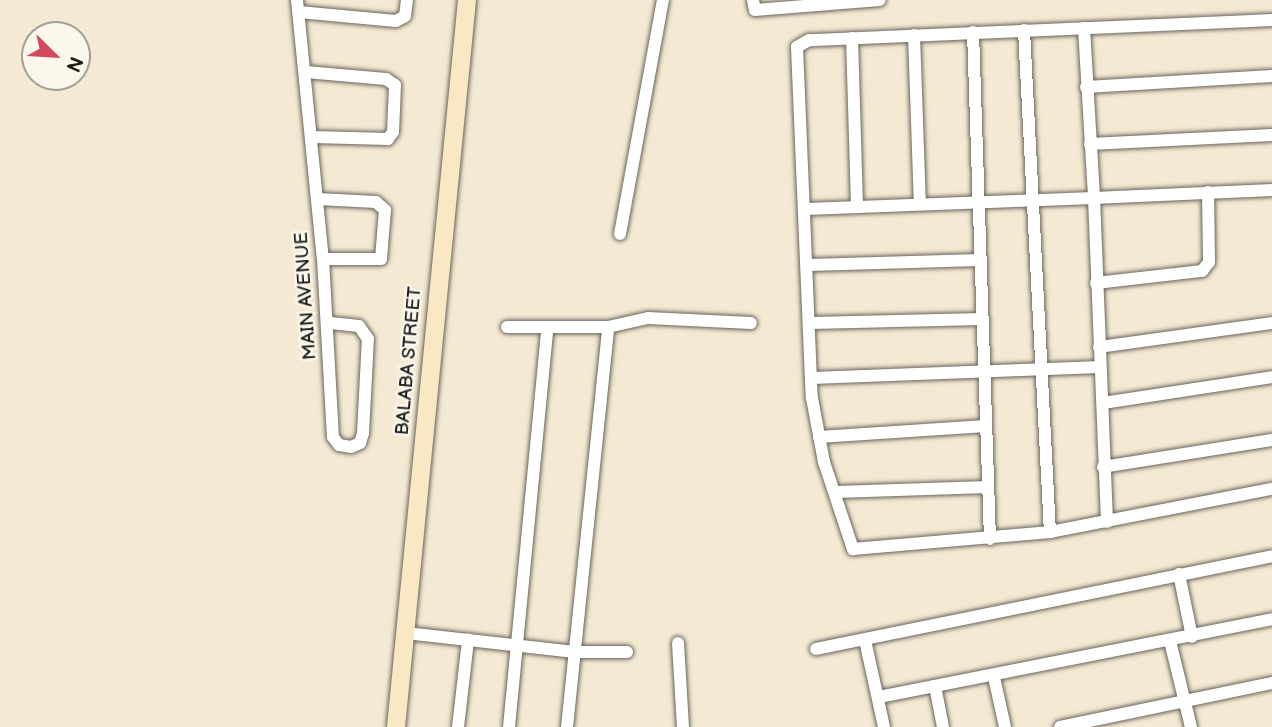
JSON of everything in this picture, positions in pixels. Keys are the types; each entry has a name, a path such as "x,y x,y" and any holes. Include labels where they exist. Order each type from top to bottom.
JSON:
{"street":[{"path":"298,6 396,21 405,16 407,0"},
{"name":"BALABA STREET","path":"396,727 467,0"},
{"path":"620,234 663,0"},
{"path":"754,5 880,0"},
{"name":"MAIN AVENUE","path":"298,6 323,258 333,437 344,446 358,445 363,433 368,339 359,326 328,323"},
{"path":"1272,20 808,40 797,47 809,265 812,378 818,437 853,549 1050,532 1272,489"},
{"path":"1084,28 1107,522"},
{"path":"1024,30 1050,532"},
{"path":"974,32 990,539"},
{"path":"914,35 920,204"},
{"path":"852,38 857,206"},
{"path":"306,72 386,79 395,85 393,132 387,139 313,136"},
{"path":"1086,87 1272,76"},
{"path":"1090,144 1272,135"},
{"path":"806,209 1272,190"},
{"path":"1096,283 1202,271 1209,262 1208,192"},
{"path":"318,199 376,202 385,210 378,262 323,258"},
{"path":"809,265 980,260"},
{"path":"507,327 608,327 648,318 751,323"},
{"path":"811,323 982,319"},
{"path":"1099,346 1272,323"},
{"path":"568,727 608,327"},
{"path":"509,727 547,328"},
{"path":"812,378 1100,367"},
{"path":"1103,403 1272,377"},
{"path":"818,437 986,426"},
{"path":"1103,467 1272,440"},
{"path":"836,492 988,487"},
{"path":"816,649 1272,556"},
{"path":"1179,574 1192,637"},
{"path":"879,697 994,677 1272,619"},
{"path":"406,633 575,652 627,652"},
{"path":"865,639 884,727"},
{"path":"458,727 468,640"},
{"path":"1170,641 1191,727"},
{"path":"678,643 683,727"},
{"path":"994,677 1005,727"},
{"path":"1059,727 1272,683"},
{"path":"935,686 943,727"}]}
